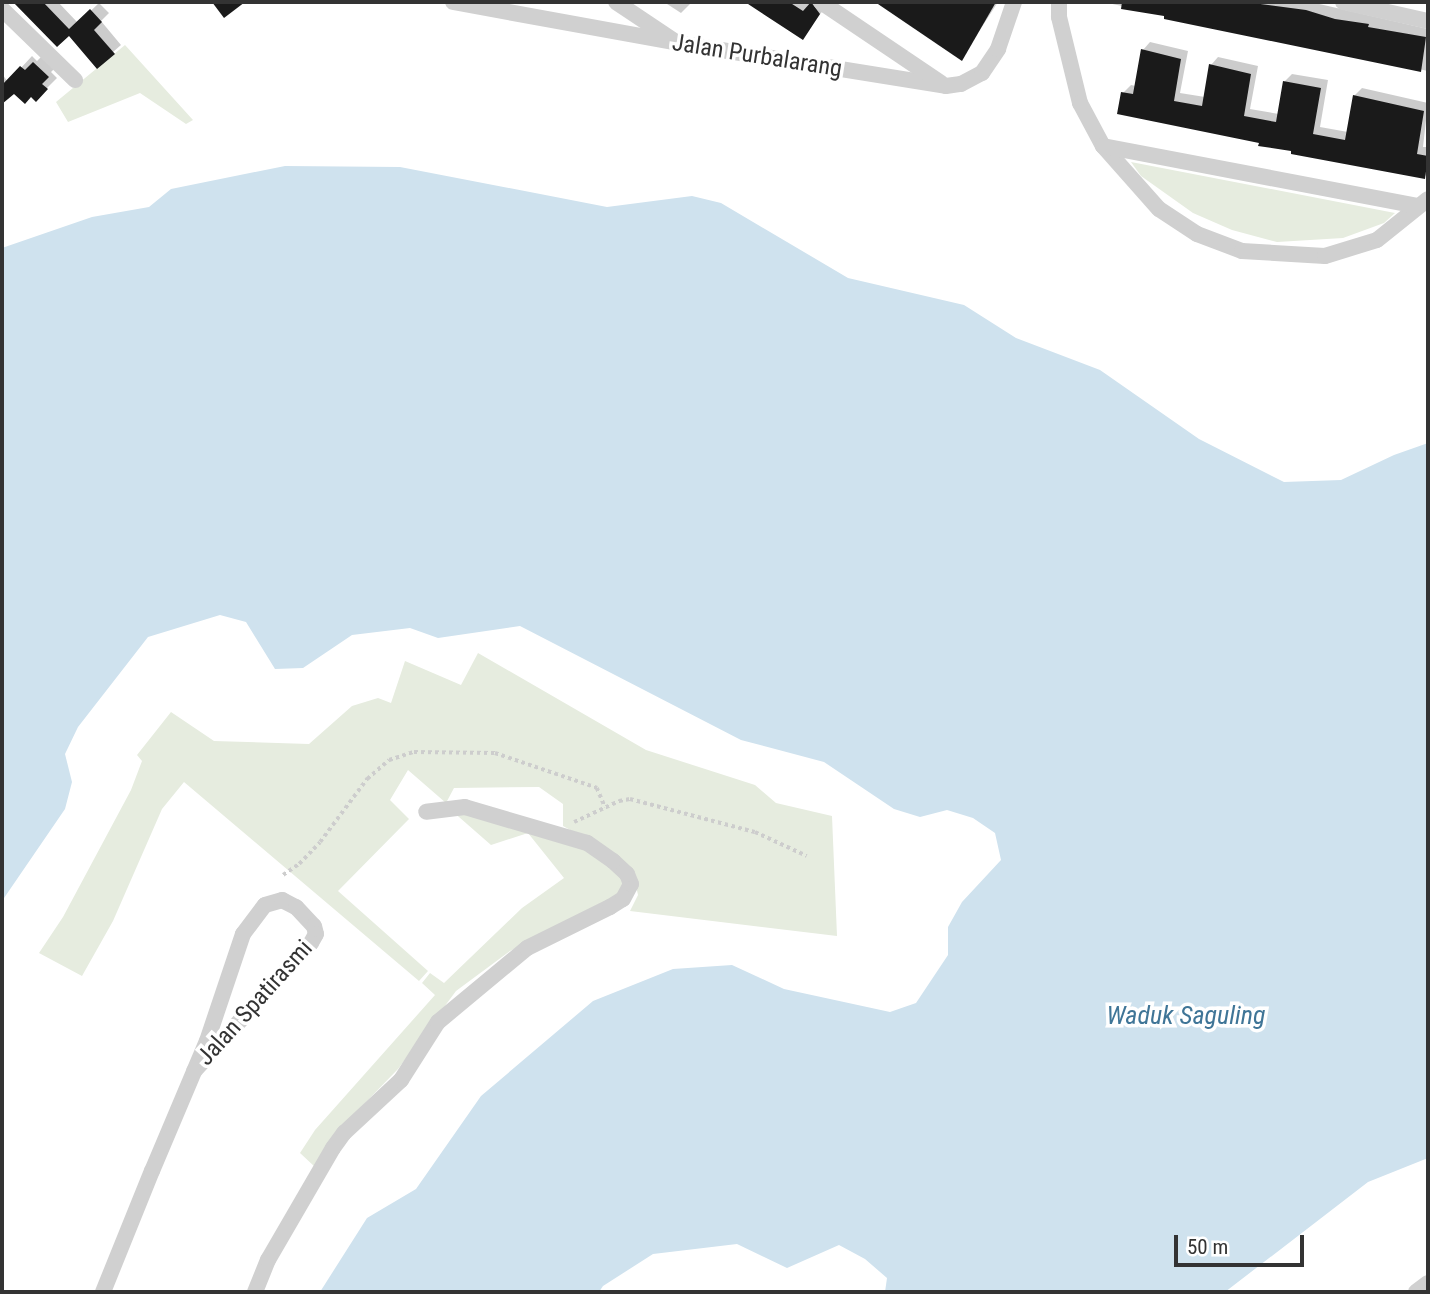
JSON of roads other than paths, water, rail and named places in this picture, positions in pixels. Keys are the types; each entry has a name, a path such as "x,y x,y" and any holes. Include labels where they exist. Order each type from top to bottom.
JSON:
{"street":[{"name":"Jalan Purbalarang","path":"453,2 678,43 946,86 961,84 982,73 998,48 1014,2"},
{"path":"616,2 678,43"},
{"path":"821,2 946,86"},
{"path":"1059,2 1064,43 1080,103 1102,146 1159,209 1177,223 1242,251 1325,256 1377,240 1423,202"},
{"path":"1343,2 1428,21"},
{"path":"2,9 75,80"},
{"path":"1102,146 1423,202"},
{"path":"255,1292 268,1261 333,1148 344,1133 401,1080 438,1022 527,948 623,899 631,884 620,868 587,843 465,807 426,812"},
{"name":"Jalan Spatirasmi","path":"103,1292 194,1072 243,934 265,905 282,900 296,907 314,926 316,934 312,943 194,1072"},
{"path":"1416,1292 1428,1283"}],"water":[{"name":"Waduk Saguling","path":"285,166 400,167 607,207 692,196 721,203 848,278 964,305 1016,338 1100,370 1199,439 1284,482 1341,480 1394,455 1428,443 1428,1158 1368,1182 1225,1292 885,1292 887,1278 865,1259 839,1245 787,1268 737,1244 653,1254 603,1286 599,1292 320,1292 367,1218 416,1189 481,1096 593,1001 673,969 732,965 784,989 890,1012 916,1003 948,955 948,927 962,902 1001,860 995,833 973,818 947,810 920,817 894,809 824,762 741,740 520,626 438,638 410,628 352,635 303,668 275,669 246,622 220,615 148,637 78,727 65,754 72,782 65,809 2,901 2,248 92,217 149,207 171,189"}]}
